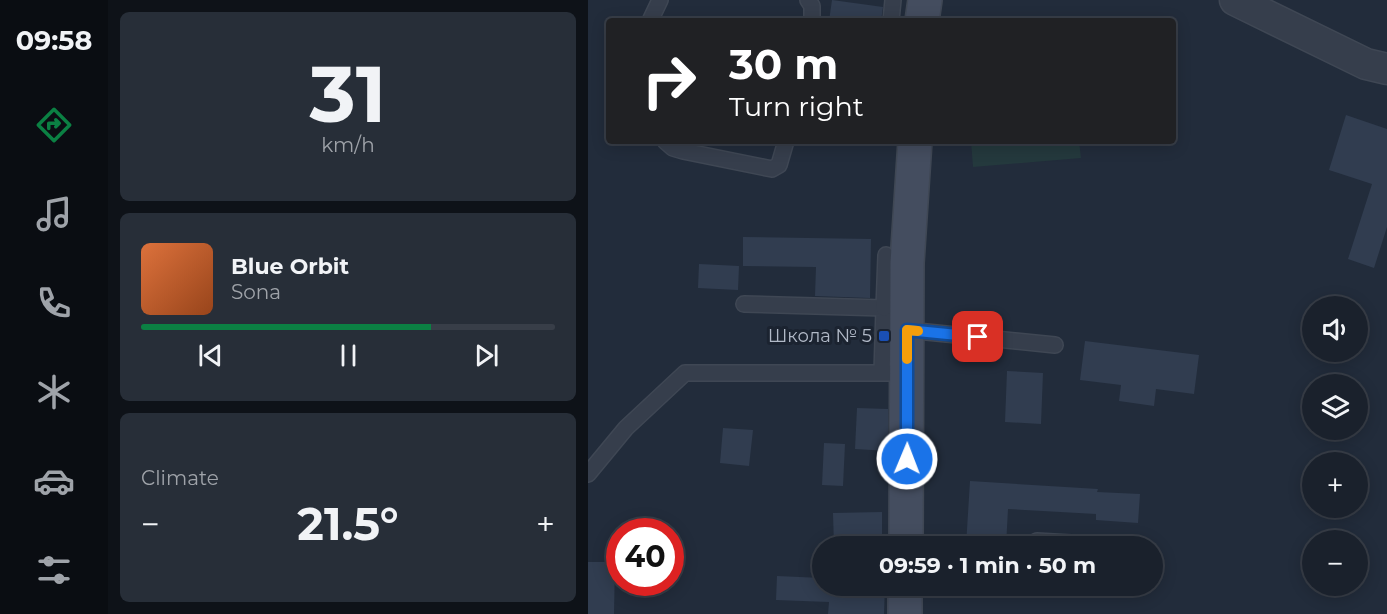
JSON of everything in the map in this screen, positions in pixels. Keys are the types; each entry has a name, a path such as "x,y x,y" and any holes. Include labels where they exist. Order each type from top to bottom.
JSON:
{"street":[{"path":"922,18 925,0"},
{"path":"1234,0 1366,64 1387,69"},
{"path":"905,536 895,373 896,319 908,263 915,144"},
{"path":"905,596 905,614"}],"lane":[{"path":"651,18 660,0"},
{"path":"808,0 812,6 812,18"},
{"path":"891,18 893,0"},
{"path":"668,144 683,151 772,169 779,165 785,144"},
{"path":"886,255 896,319"},
{"path":"744,304 896,319 1054,345"},
{"path":"588,474 626,428 685,373 895,373"}],"green space":[{"path":"971,144 1079,144 1081,158 973,167"}],"building":[{"path":"832,0 883,7 881,18 829,18"},
{"path":"1346,115 1387,129 1387,227 1374,268 1348,259 1372,184 1329,170"},
{"path":"743,237 871,239 870,298 815,296 816,267 743,266"},
{"path":"699,264 739,266 738,290 698,288"},
{"path":"1085,341 1199,355 1194,394 1156,389 1154,406 1119,401 1121,385 1080,380"},
{"path":"1007,371 1043,373 1041,424 1005,422"},
{"path":"857,408 888,409 888,451 855,449"},
{"path":"723,428 753,430 749,466 720,463"},
{"path":"824,443 845,444 843,486 822,485"},
{"path":"970,481 1140,494 1138,523 1096,520 1096,514 1008,509 1007,536 967,536"},
{"path":"882,512 882,536 834,536 833,513"},
{"path":"588,562 606,562 606,596 614,596 614,614 588,614"},
{"path":"777,576 812,578 812,596 885,596 884,614 828,614 829,602 776,600"}],"slow traffic":[{"path":"907,359 907,330 918,331"}],"place":[{"name":"Школа № 5","path":"884,336"}],"route":[{"path":"907,459 907,330 978,337"}]}
